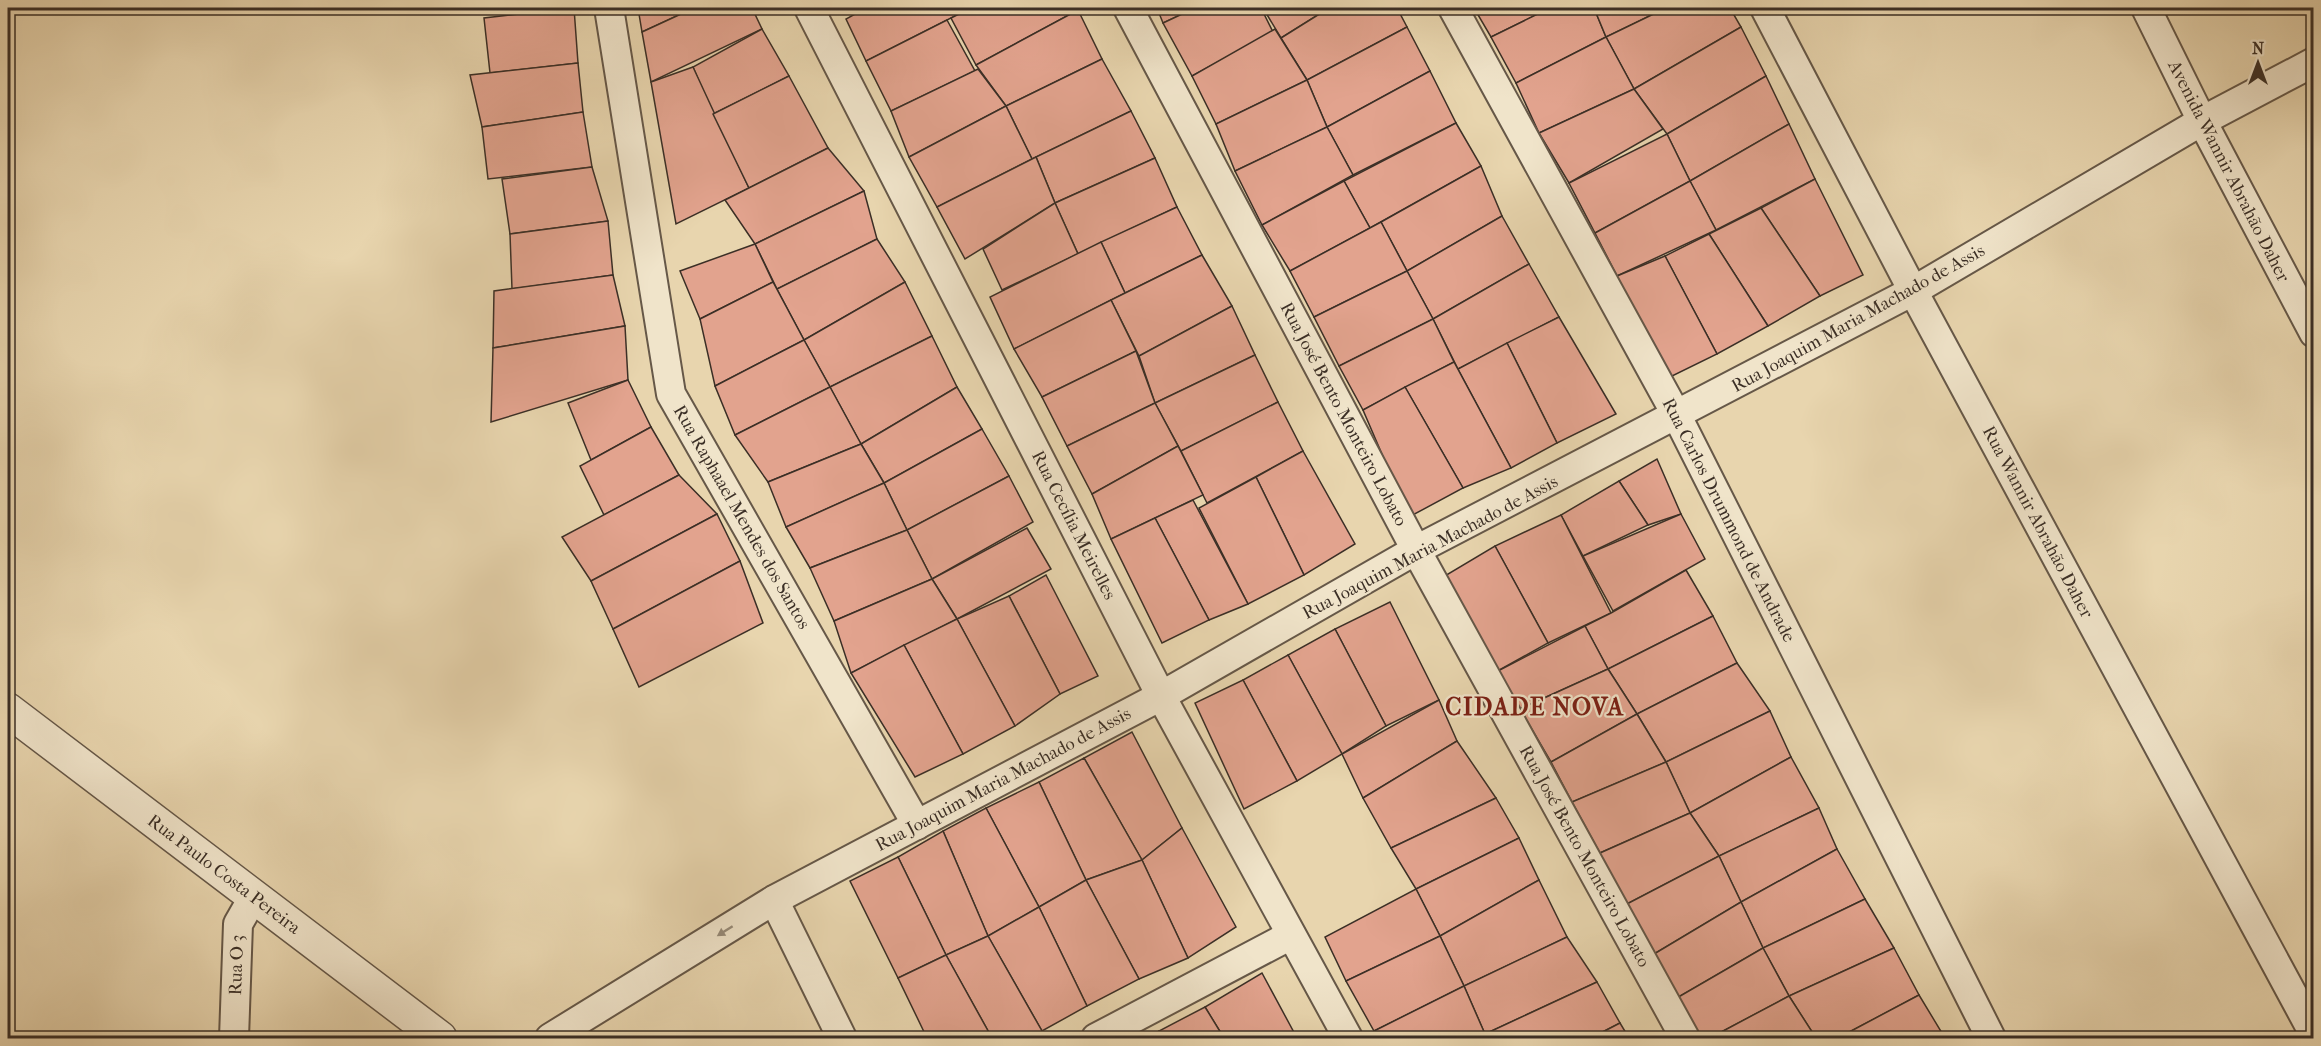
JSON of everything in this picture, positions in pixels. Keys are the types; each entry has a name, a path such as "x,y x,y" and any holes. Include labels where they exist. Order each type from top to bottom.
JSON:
{"street":[{"name":"Rua Raphaael Mendes dos Santos","path":"609,8 671,394 917,825"},
{"name":"Rua Cecília Meirelles","path":"809,8 1161,696 1348,1038"},
{"name":"Rua José Bento Monteiro Lobato","path":"1128,8 1416,550 1685,1038"},
{"name":"Rua Carlos Drummond de Andrade","path":"1453,8 1677,416 1991,1038"},
{"name":"Rua Wannir Abrahão Daher","path":"1765,8 1913,291 2313,1034"},
{"name":"Avenida Wannir Abrahão Daher","path":"2146,8 2202,121 2313,333"},
{"name":"Rua Joaquim Maria Machado de Assis","path":"550,1038 774,900 1161,696 1416,550 1913,291 2202,121 2313,62"},
{"name":"Rua Paulo Costa Pereira","path":"8,710 440,1038"},
{"name":"Rua O 3","path":"234,1038 238,924 254,896"},
{"path":"774,900 842,1038"},
{"path":"1096,1038 1292,935"}],"building":[{"path":"574,8 578,63 490,73 484,18"},
{"path":"638,8 694,8 642,32"},
{"path":"694,8 752,8 762,29 651,82 642,32"},
{"path":"866,8 953,8 957,15 866,61 846,19"},
{"path":"953,8 971,8 957,15"},
{"path":"971,8 1076,8 1078,10 976,65 951,18"},
{"path":"1157,8 1195,8 1163,23"},
{"path":"1195,8 1261,8 1273,32 1192,76 1163,23"},
{"path":"1263,8 1329,8 1281,38"},
{"path":"1329,8 1397,8 1407,27 1307,80 1281,38"},
{"path":"1474,8 1550,8 1491,37"},
{"path":"1550,8 1594,8 1606,37 1516,83 1491,37"},
{"path":"1594,8 1666,8 1606,37"},
{"path":"1666,8 1730,8 1741,27 1634,89 1606,37"},
{"path":"1078,10 1102,59 1006,106 976,65"},
{"path":"947,20 975,71 891,111 866,61"},
{"path":"1407,27 1430,71 1327,127 1307,80"},
{"path":"1741,27 1766,76 1667,134 1634,89"},
{"path":"762,29 789,76 713,114 693,67"},
{"path":"1275,29 1307,80 1216,124 1192,76"},
{"path":"1606,37 1634,89 1539,133 1516,83"},
{"path":"1102,59 1131,111 1032,159 1006,106"},
{"path":"578,63 583,112 482,127 470,75"},
{"path":"693,67 749,188 676,224 651,82"},
{"path":"978,69 1006,106 909,157 891,111"},
{"path":"1430,71 1456,123 1353,175 1327,127"},
{"path":"789,76 828,148 749,188 713,114"},
{"path":"1766,76 1789,124 1690,181 1667,134"},
{"path":"1307,80 1327,127 1235,171 1216,124"},
{"path":"1634,89 1663,129 1569,183 1539,133"},
{"path":"1006,106 1032,159 937,207 909,157"},
{"path":"1131,111 1155,158 1055,203 1036,157"},
{"path":"583,112 592,167 488,179 482,127"},
{"path":"1456,123 1481,166 1370,228 1344,181"},
{"path":"1789,124 1815,179 1716,230 1690,181"},
{"path":"1327,127 1353,175 1262,225 1235,171"},
{"path":"1667,134 1690,181 1595,233 1569,183"},
{"path":"828,148 864,191 755,244 725,200"},
{"path":"1036,157 1055,203 965,259 937,207"},
{"path":"1155,158 1177,207 1078,254 1055,203"},
{"path":"1481,166 1502,216 1407,271 1381,222"},
{"path":"592,167 608,221 510,234 502,179"},
{"path":"1815,179 1863,275 1820,296 1761,208"},
{"path":"1344,181 1370,228 1290,271 1262,225"},
{"path":"1690,181 1716,230 1617,276 1595,233"},
{"path":"864,191 877,239 777,289 755,244"},
{"path":"1055,203 1078,254 1002,290 983,249"},
{"path":"1177,207 1202,255 1125,293 1101,242"},
{"path":"1761,208 1820,296 1768,326 1709,234"},
{"path":"1502,216 1529,264 1433,319 1407,271"},
{"path":"608,221 613,275 512,289 510,234"},
{"path":"1381,222 1407,271 1314,317 1290,271"},
{"path":"1709,234 1768,326 1717,354 1665,256"},
{"path":"877,239 905,282 804,340 777,289"},
{"path":"1101,242 1125,293 1014,349 990,297"},
{"path":"755,244 773,282 700,319 680,271"},
{"path":"1202,255 1232,306 1139,356 1111,300"},
{"path":"1665,256 1717,354 1668,378 1617,276"},
{"path":"1529,264 1559,317 1458,369 1433,319"},
{"path":"1407,271 1433,319 1339,366 1314,317"},
{"path":"613,275 625,326 493,348 494,291"},
{"path":"773,282 804,340 715,386 700,319"},
{"path":"905,282 932,336 830,387 804,340"},
{"path":"1111,300 1136,351 1042,397 1014,349"},
{"path":"1232,306 1255,355 1155,403 1139,356"},
{"path":"1559,317 1616,414 1557,443 1507,343"},
{"path":"1433,319 1454,362 1363,410 1339,366"},
{"path":"625,326 628,380 491,422 493,348"},
{"path":"932,336 957,387 861,444 830,387"},
{"path":"804,340 830,387 735,435 715,386"},
{"path":"1507,343 1557,443 1511,468 1458,369"},
{"path":"1136,351 1155,403 1067,446 1042,397"},
{"path":"1255,355 1278,402 1181,451 1155,403"},
{"path":"1454,362 1511,468 1463,488 1405,387"},
{"path":"628,380 651,427 591,460 568,403"},
{"path":"830,387 861,444 768,482 735,435"},
{"path":"957,387 982,429 884,483 861,444"},
{"path":"1405,387 1463,488 1409,517 1363,410"},
{"path":"1278,402 1303,451 1207,503 1181,451"},
{"path":"1155,403 1178,446 1092,494 1067,446"},
{"path":"651,427 679,475 604,515 580,466"},
{"path":"982,429 1009,476 907,530 884,483"},
{"path":"861,444 884,483 786,527 768,482"},
{"path":"1178,446 1203,495 1111,539 1092,494"},
{"path":"1303,451 1355,544 1304,575 1256,477"},
{"path":"1657,459 1681,514 1648,525 1619,481"},
{"path":"679,475 717,514 591,581 562,537"},
{"path":"1009,476 1033,522 932,579 907,530"},
{"path":"1256,477 1304,575 1248,604 1199,508"},
{"path":"1619,481 1648,525 1583,556 1561,515"},
{"path":"884,483 907,530 810,568 786,527"},
{"path":"1193,500 1248,604 1209,620 1155,518"},
{"path":"717,514 740,561 613,629 591,581"},
{"path":"1681,514 1705,559 1613,611 1583,556"},
{"path":"1561,515 1611,613 1548,643 1495,546"},
{"path":"1155,518 1209,620 1162,643 1111,539"},
{"path":"1027,528 1051,569 957,619 932,579"},
{"path":"907,530 932,579 834,621 810,568"},
{"path":"1495,546 1548,643 1494,673 1443,577"},
{"path":"740,561 763,623 639,687 613,629"},
{"path":"1686,570 1713,616 1608,669 1585,626"},
{"path":"1046,575 1098,676 1060,694 1009,596"},
{"path":"932,579 957,619 851,673 834,621"},
{"path":"1009,596 1060,694 1015,726 957,619"},
{"path":"1390,602 1439,700 1386,726 1335,629"},
{"path":"1713,616 1737,663 1637,714 1608,669"},
{"path":"957,619 1015,726 963,754 904,645"},
{"path":"1585,626 1608,669 1520,709 1494,673"},
{"path":"1335,629 1386,726 1342,754 1288,655"},
{"path":"904,645 963,754 915,777 851,673"},
{"path":"1288,655 1342,754 1297,781 1243,680"},
{"path":"1737,663 1770,711 1666,762 1637,714"},
{"path":"1608,669 1637,714 1551,762 1520,709"},
{"path":"1243,680 1297,781 1244,809 1195,703"},
{"path":"1439,700 1457,741 1363,798 1342,754"},
{"path":"1770,711 1791,757 1690,813 1666,762"},
{"path":"1637,714 1666,762 1572,802 1551,762"},
{"path":"1132,732 1182,828 1142,860 1084,758"},
{"path":"1457,741 1496,798 1391,848 1363,798"},
{"path":"1791,757 1819,808 1719,856 1690,813"},
{"path":"1084,758 1142,860 1086,880 1039,782"},
{"path":"1666,762 1690,813 1600,853 1572,802"},
{"path":"1039,782 1086,880 1039,907 986,808"},
{"path":"1496,798 1519,838 1416,889 1391,848"},
{"path":"986,808 1039,907 988,936 943,831"},
{"path":"1819,808 1837,849 1741,902 1719,856"},
{"path":"1690,813 1719,856 1623,906 1600,853"},
{"path":"1182,828 1236,927 1188,958 1142,860"},
{"path":"943,831 988,936 946,955 898,857"},
{"path":"1519,838 1539,880 1440,936 1416,889"},
{"path":"1837,849 1865,899 1763,948 1741,902"},
{"path":"1719,856 1741,902 1649,957 1623,906"},
{"path":"898,857 946,955 898,978 850,881"},
{"path":"1142,860 1188,958 1139,979 1086,880"},
{"path":"1086,880 1139,979 1087,1006 1039,907"},
{"path":"1539,880 1567,937 1464,986 1440,936"},
{"path":"1416,889 1440,936 1346,981 1325,937"},
{"path":"1865,899 1894,948 1789,996 1763,948"},
{"path":"1741,902 1763,948 1675,999 1649,957"},
{"path":"1039,907 1087,1006 1042,1031 988,936"},
{"path":"988,936 1042,1031 1026,1038 992,1038 946,955"},
{"path":"1440,936 1464,986 1374,1031 1346,981"},
{"path":"1567,937 1597,982 1485,1034 1464,986"},
{"path":"1763,948 1789,996 1710,1038 1692,1038 1675,999"},
{"path":"1894,948 1919,995 1838,1038 1816,1038 1789,996"},
{"path":"946,955 992,1038 927,1038 898,978"},
{"path":"1262,973 1297,1038 1224,1038 1205,1007"},
{"path":"1597,982 1620,1023 1591,1038 1488,1038 1485,1034"},
{"path":"1464,986 1485,1034 1476,1038 1379,1038 1374,1031"},
{"path":"1919,995 1945,1038 1838,1038"},
{"path":"1789,996 1816,1038 1710,1038"},
{"path":"1205,1007 1224,1038 1163,1038 1159,1031"},
{"path":"1620,1023 1629,1038 1591,1038"},
{"path":"1159,1031 1163,1038 1146,1038"}],"district":[{"name":"CIDADE NOVA","path":"1535,707"}]}
